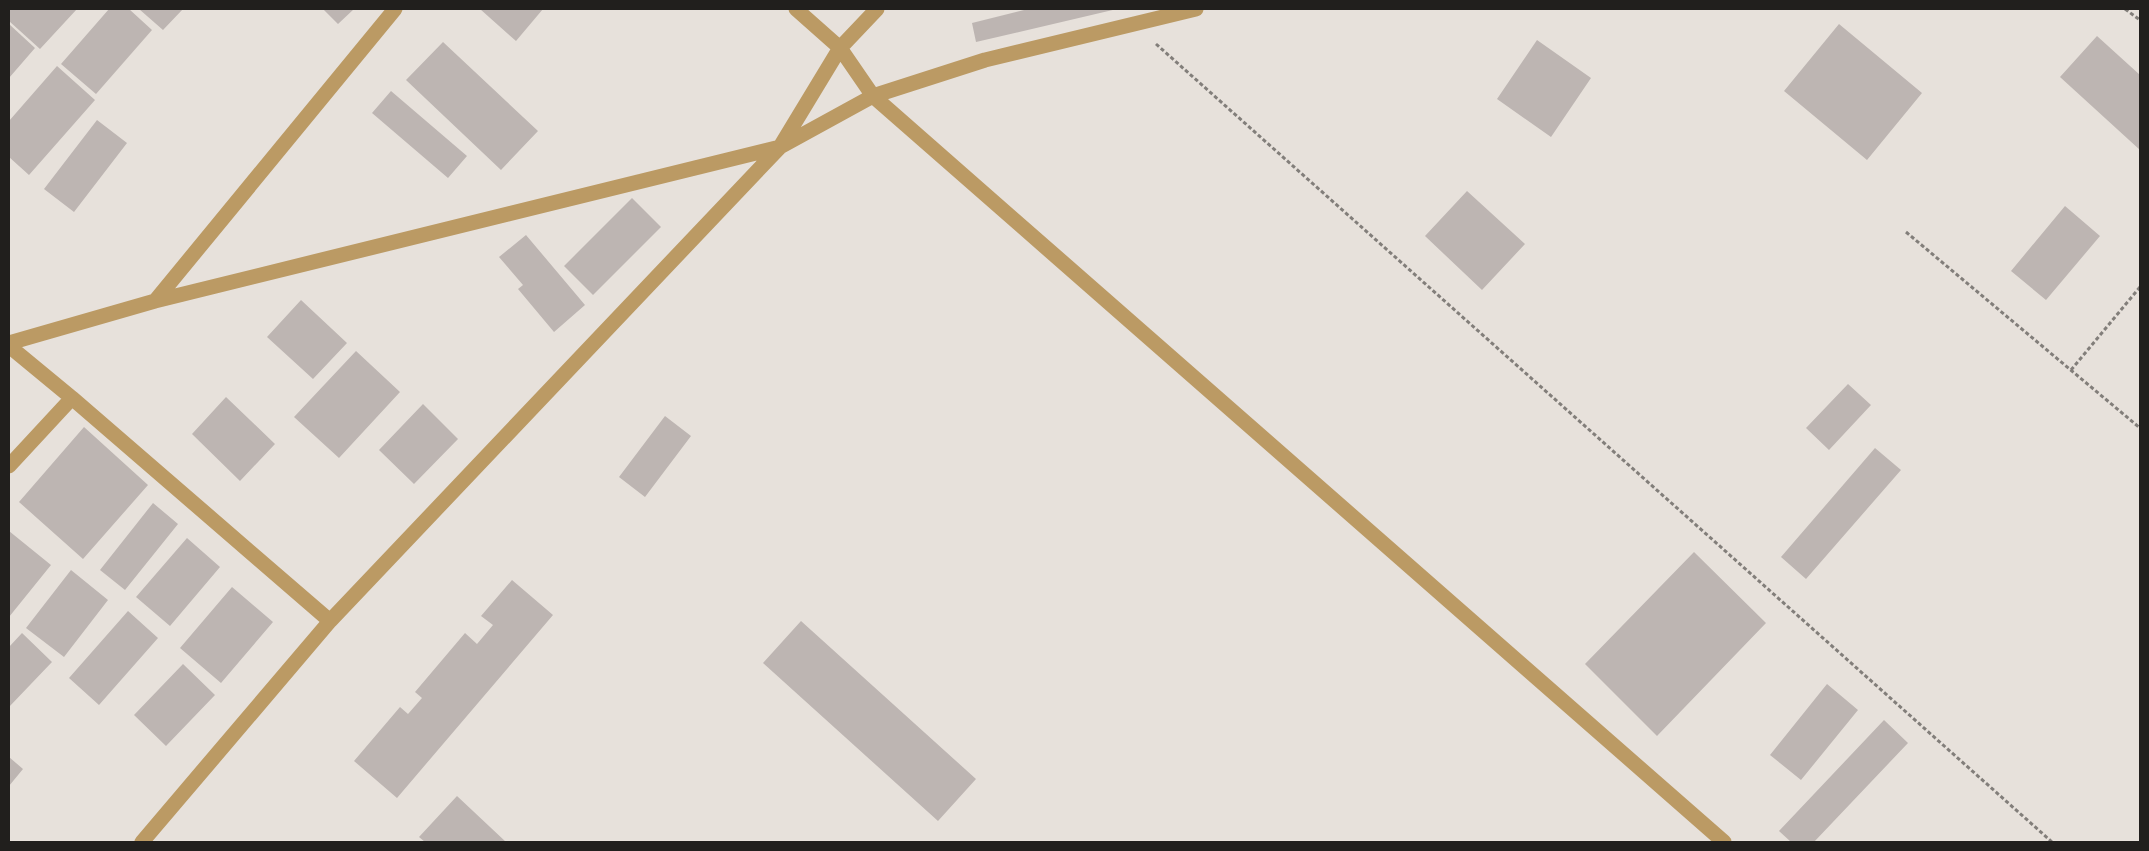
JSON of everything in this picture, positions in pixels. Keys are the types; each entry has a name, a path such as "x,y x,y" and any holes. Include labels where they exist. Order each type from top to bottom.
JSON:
{"street":[{"path":"155,301 395,9"},
{"path":"796,9 840,48 873,96 1724,842"},
{"path":"142,842 330,622 780,147 840,48 877,9"},
{"path":"9,345 155,301 780,147 873,96 985,60 1196,9"},
{"path":"9,345 330,622"},
{"path":"9,466 72,398"}],"path":[{"path":"2125,9 2140,20"},
{"path":"1133,24 2052,842"},
{"path":"1906,232 2140,428"},
{"path":"2071,370 2140,287"}],"building":[{"path":"9,9 77,9 40,49 9,21"},
{"path":"109,9 129,9 152,30 96,94 61,64"},
{"path":"139,9 183,9 163,30"},
{"path":"323,9 354,9 338,24"},
{"path":"480,9 543,9 516,41"},
{"path":"1028,9 1117,9 976,42 972,23"},
{"path":"9,24 35,48 9,78"},
{"path":"1839,24 1922,93 1867,160 1784,91"},
{"path":"2097,36 2140,75 2140,150 2060,77"},
{"path":"1537,40 1591,78 1551,137 1497,99"},
{"path":"443,42 538,131 501,170 406,80"},
{"path":"57,66 95,100 29,175 9,157 9,121"},
{"path":"391,91 467,156 448,178 372,113"},
{"path":"97,120 127,143 74,212 44,189"},
{"path":"1467,191 1525,244 1482,290 1425,236"},
{"path":"632,198 661,227 593,295 564,266"},
{"path":"2065,206 2100,236 2046,300 2011,271"},
{"path":"526,235 585,305 554,332 518,289 523,285 499,257"},
{"path":"301,300 347,343 313,379 267,337"},
{"path":"356,351 400,392 339,458 294,417"},
{"path":"1848,384 1871,405 1829,450 1806,428"},
{"path":"226,397 275,444 240,481 192,434"},
{"path":"423,404 458,439 414,484 379,450"},
{"path":"665,416 691,436 645,497 619,477"},
{"path":"84,427 148,485 83,559 19,502"},
{"path":"1875,448 1901,470 1806,579 1781,557"},
{"path":"153,503 178,524 125,590 100,570"},
{"path":"9,531 51,565 9,617"},
{"path":"187,538 220,567 170,626 136,597"},
{"path":"1694,552 1766,623 1657,736 1585,664"},
{"path":"71,570 108,600 64,657 26,628"},
{"path":"512,580 553,615 397,798 354,761 400,707 408,714 422,698 415,692 465,633 477,644 493,625 481,616"},
{"path":"232,587 273,622 221,683 180,648"},
{"path":"128,611 158,638 99,705 69,678"},
{"path":"801,621 976,779 938,821 763,663"},
{"path":"22,633 52,662 9,707 9,647"},
{"path":"183,664 215,695 166,746 134,715"},
{"path":"1827,684 1858,710 1801,780 1770,755"},
{"path":"1884,720 1908,743 1814,842 1791,842 1779,831"},
{"path":"9,757 23,769 9,786"},
{"path":"457,796 506,842 425,842 419,837"}]}
